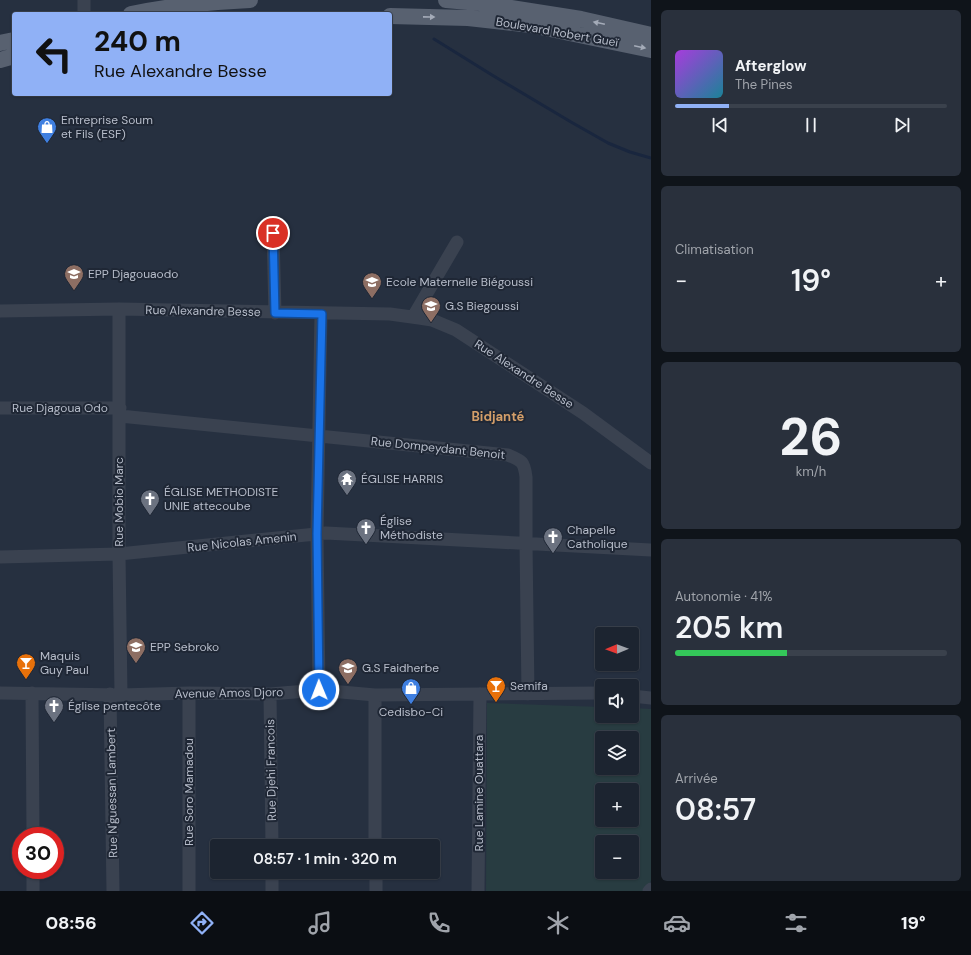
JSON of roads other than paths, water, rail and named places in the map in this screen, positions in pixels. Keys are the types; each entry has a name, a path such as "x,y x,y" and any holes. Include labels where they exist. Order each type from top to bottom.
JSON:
{"main road":[{"path":"137,12 156,5 250,0"},
{"name":"Boulevard Robert Gueï","path":"446,0 480,3 581,19 651,35"},
{"name":"Boulevard Robert Gueï","path":"392,16 468,18 531,25 651,50"},
{"path":"0,44 12,41"},
{"path":"0,60 12,57"}],"street":[{"path":"84,0 84,12"},
{"path":"273,233 275,313"},
{"path":"413,317 457,242"},
{"name":"Rue Alexandre Besse","path":"0,311 120,309 322,314 390,314 432,320 456,330 583,413 651,463"},
{"name":"Rue Mobio Marc","path":"116,694 119,554 120,309"},
{"path":"319,690 317,534 318,435 322,314"},
{"name":"Rue Djagoua Odo","path":"0,408 120,412"},
{"name":"Rue Dompeydant Benoit","path":"120,412 508,455 520,460 525,467 526,477 528,694"},
{"name":"Rue Nicolas Amenin","path":"0,557 119,554 317,534 651,550"},
{"name":"Avenue Amos Djoro","path":"0,693 270,694 319,690 375,695 595,694"},
{"path":"639,691 651,690"},
{"path":"32,693 33,827"},
{"name":"Rue Soro Mamadou","path":"189,693 189,891"},
{"name":"Rue N'guessan Lambert","path":"113,891 116,694"},
{"name":"Rue Djehi Francois","path":"270,694 272,839"},
{"name":"Rue Lamine Ouattara","path":"478,891 480,694"},
{"path":"375,695 376,839"},
{"path":"639,697 651,698"},
{"path":"33,879 33,891"},
{"path":"272,879 272,891"},
{"path":"376,879 376,891"}],"waterway":[{"path":"434,39 608,143 630,152 651,158"}],"place":[{"name":"Entreprise Soum et Fils (ESF)","path":"47,144"},
{"name":"EPP Djagouaodo","path":"74,291"},
{"name":"Ecole Maternelle Biégoussi","path":"372,299"},
{"name":"G.S Biegoussi","path":"431,323"},
{"name":"ÉGLISE HARRIS","path":"347,496"},
{"name":"ÉGLISE METHODISTE UNIE attecoube","path":"150,516"},
{"name":"Église Méthodiste","path":"366,545"},
{"name":"Chapelle Catholique","path":"553,554"},
{"name":"EPP Sebroko","path":"136,664"},
{"name":"Maquis Guy Paul","path":"26,680"},
{"name":"G.S Faidherbe","path":"348,685"},
{"name":"Semifa","path":"496,703"},
{"name":"Cedisbo-Ci","path":"411,705"},
{"name":"Église pentecôte","path":"54,723"}],"district":[{"name":"Bidjanté","path":"498,416"}]}
